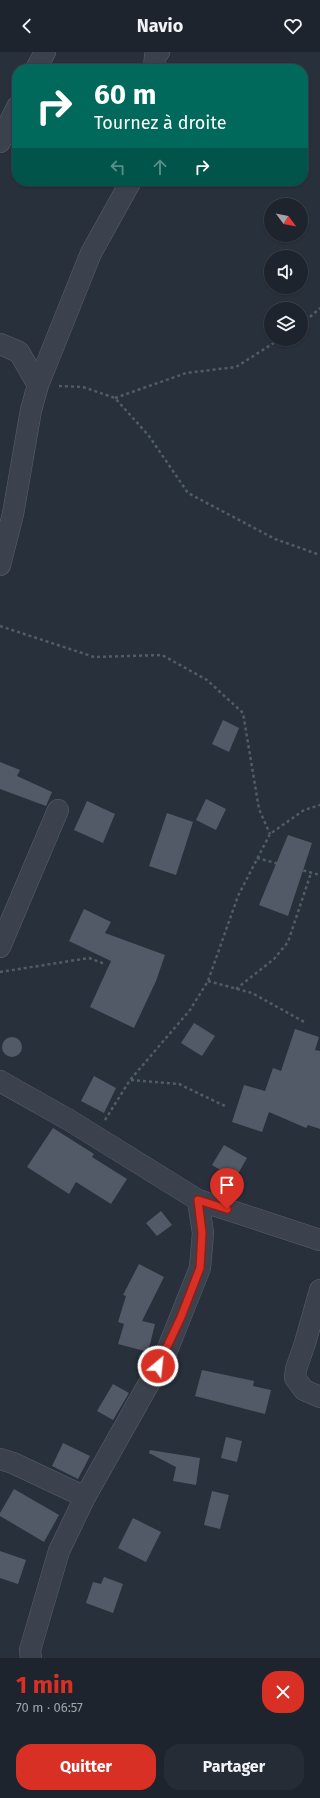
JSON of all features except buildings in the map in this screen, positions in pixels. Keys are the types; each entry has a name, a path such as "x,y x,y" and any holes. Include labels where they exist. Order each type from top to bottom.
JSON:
{"street":[{"path":"39,64 45,52"},
{"path":"154,64 155,56 159,52"},
{"path":"0,142 12,118"},
{"path":"0,565 13,514 31,410 38,385 91,253 129,186"},
{"path":"0,344 19,352 38,385"},
{"path":"0,947 58,810"},
{"path":"0,1081 198,1200 320,1240"},
{"path":"31,1658 30,1650 60,1551 85,1497 166,1353 200,1268 202,1233 198,1200"},
{"path":"320,1290 305,1344 296,1369 295,1378 304,1390 320,1397"},
{"path":"0,1459 13,1463 85,1497"}],"path":[{"path":"308,319 320,308"},
{"path":"115,398 186,374 236,367 269,346"},
{"path":"38,385 83,387 115,398 149,436 188,493 275,539 320,555"},
{"path":"0,626 94,657 162,655 207,680 243,713 259,809 270,834"},
{"path":"95,1137 130,1080 190,1010 208,981 238,896 270,834 304,810 320,805"},
{"path":"257,858 320,875"},
{"path":"236,989 274,960 288,942 311,873"},
{"path":"0,972 89,958 105,964"},
{"path":"208,981 252,993 306,1023"},
{"path":"130,1080 179,1084 227,1107"}],"route":[{"path":"158,1366 166,1353 200,1268 202,1233 198,1200 227,1209"}]}
